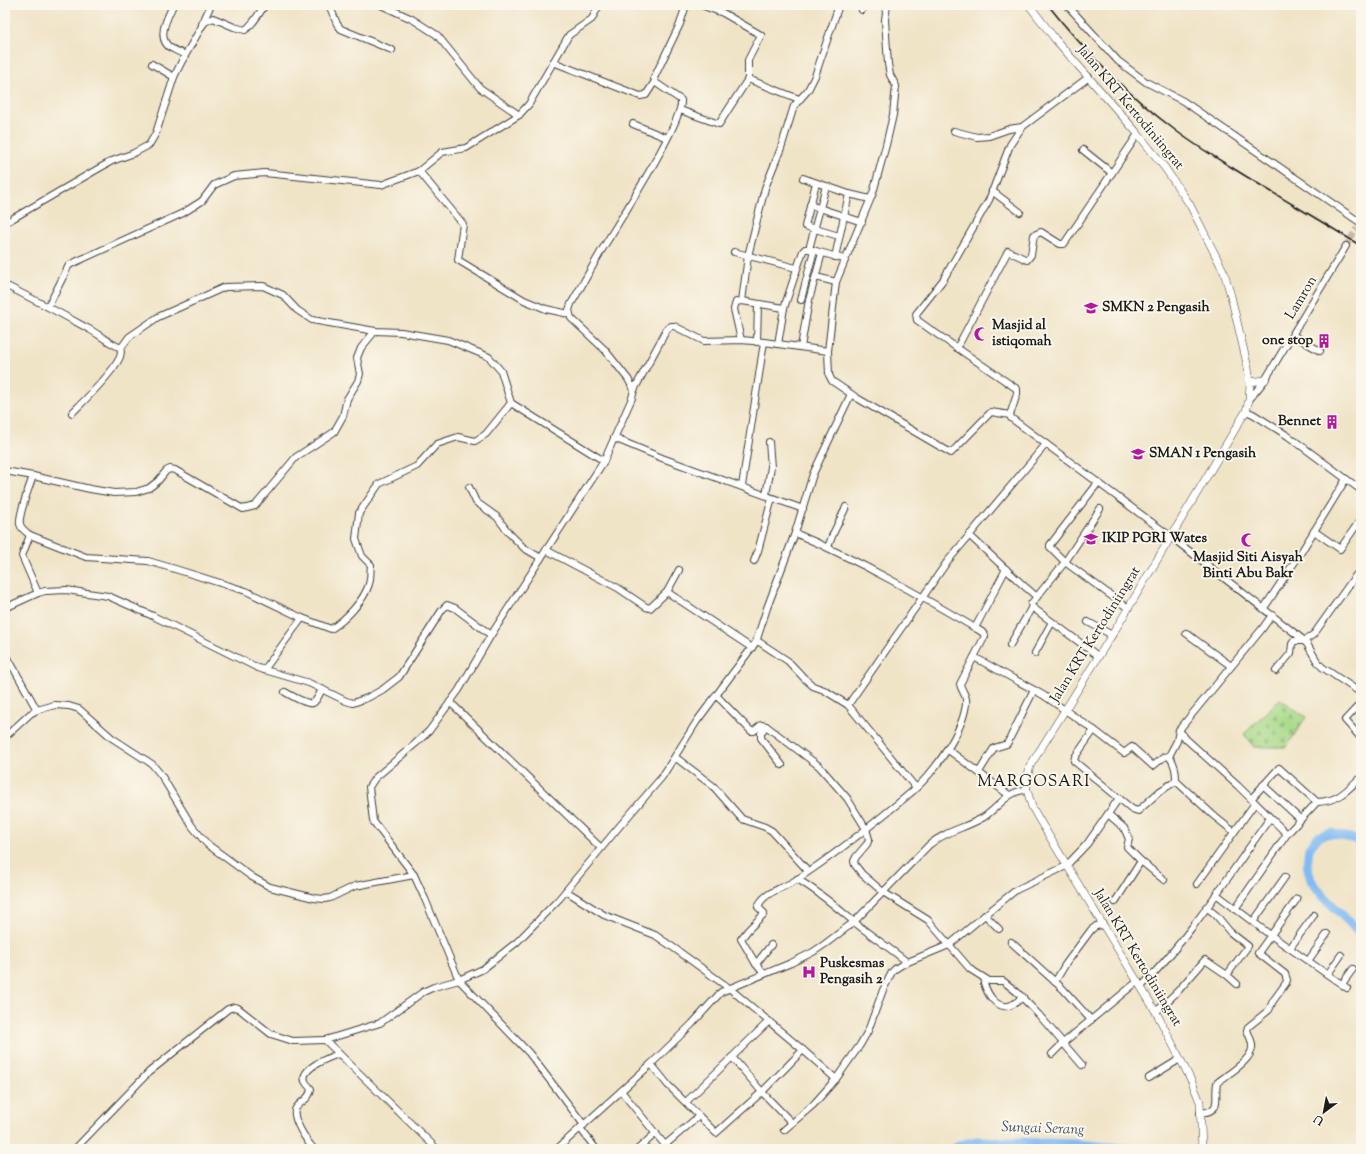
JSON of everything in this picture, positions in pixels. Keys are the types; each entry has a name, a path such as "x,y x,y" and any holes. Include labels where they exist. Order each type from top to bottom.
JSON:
{"main road":[{"name":"Jalan KRT Kertodiniingrat","path":"1029,5 1055,38 1138,134 1165,168 1190,205 1224,272 1248,368 1250,382 1249,400 1246,411 1112,635 1030,766 1026,783 1032,806 1066,866 1140,984 1192,1082 1200,1102 1202,1147"},
{"path":"1250,382 1265,380"}],"street":[{"path":"173,5 163,32 163,39 169,47 185,55"},
{"path":"5,222 112,161 134,153 149,145 156,134 174,77 202,26 211,5"},
{"path":"202,26 205,22 213,18 234,28 245,30 265,5"},
{"path":"328,5 341,29 392,50"},
{"path":"382,5 412,19 437,35 480,88 519,115"},
{"path":"48,307 69,265 183,213 202,201 214,185 234,176 264,173 381,185 419,171 442,152 466,148 519,115 529,104 569,35 592,19 600,5"},
{"path":"553,62 640,96 646,95 655,81 655,76 680,24 686,5"},
{"path":"680,110 719,124 748,79 748,60 761,35 723,13 701,5"},
{"path":"742,301 748,256 765,188 783,142 794,106 808,90 815,76 839,5"},
{"path":"887,5 885,20 888,64 890,75 896,86 893,115 870,199 862,222 844,260 836,282 828,351 828,368 830,378 851,394 951,453 991,412 1010,415 1011,418 1264,608 1304,641 1322,667 1360,690"},
{"path":"1068,5 1118,61 1131,72 1157,89 1183,101 1360,223"},
{"path":"152,64 174,77"},
{"path":"1010,415 1017,394 1017,389 915,318 916,314 943,280 985,207 1010,145 1022,127 1089,77"},
{"path":"748,79 799,99"},
{"path":"634,390 628,379 605,350 571,318 569,314 571,304 667,138 680,110 682,104 681,100 655,81"},
{"path":"633,124 667,138"},
{"path":"954,131 977,137 989,136 1009,129 1022,127"},
{"path":"958,348 1008,251 1027,260 1031,255 1034,235 1040,232 1060,244 1064,244 1138,134"},
{"path":"1083,150 1112,173"},
{"path":"419,171 462,224 458,260 524,300 546,309 569,314"},
{"path":"803,178 849,194 870,199"},
{"path":"816,183 805,225 814,230 839,236"},
{"path":"801,300 812,249 814,230 826,186"},
{"path":"992,191 1020,212"},
{"path":"835,257 849,194"},
{"path":"810,205 862,222"},
{"name":"Lamron","path":"1249,400 1265,380 1346,246"},
{"path":"778,344 784,308 796,268 803,251 805,249 812,249 844,260"},
{"path":"734,252 796,268"},
{"path":"801,347 810,300 822,252"},
{"path":"816,277 836,282"},
{"path":"5,285 121,348"},
{"path":"72,413 116,364 120,356 121,348 129,337 158,317 225,287 263,286 283,295 297,310 312,320 376,331 401,332 448,340 489,357 501,371 511,403 604,461"},
{"path":"787,298 810,300"},
{"path":"741,340 734,307 736,302 742,301 784,308"},
{"path":"742,486 761,342 758,304"},
{"path":"596,1149 582,1126 529,1053 459,980 414,876 373,821 369,787 375,778 416,744 429,731 458,690 491,635 604,461 634,390 667,329 671,326 704,341 741,340 828,351"},
{"path":"5,471 114,493 136,492 149,488 158,481 166,471 170,469 243,509 255,506 296,457 334,432 343,416 347,399 358,381 360,374 357,358 361,348 376,331"},
{"path":"1293,334 1320,351"},
{"path":"75,1149 149,1072 228,1009 234,1007 238,1008 271,1034 293,1041 325,1040 380,1023 423,992 434,987 459,980 483,969 517,942 566,891 662,777 697,721 752,648 795,533 813,474 851,394"},
{"path":"33,476 25,497 20,523 23,530 30,535 86,557 148,561 175,568 246,591 302,618 331,629 341,623 364,597 370,583 371,565 362,556 356,539 359,513 379,484 418,466 437,444 458,437 475,441 486,434 511,403"},
{"path":"1246,411 1288,436 1361,490"},
{"path":"614,438 662,458 803,509"},
{"path":"754,561 758,551 769,496 771,467 769,442"},
{"path":"848,705 947,562 1046,444"},
{"path":"1264,608 1346,479"},
{"path":"1098,483 1050,545 1050,549 1065,562 1128,608"},
{"path":"469,487 476,502 497,517 508,532 524,548 541,558"},
{"path":"828,548 846,507"},
{"path":"1010,645 1032,607 1031,604 1065,562 1100,509"},
{"path":"1314,531 1340,549 1361,519"},
{"path":"764,974 756,964 741,938 763,915 764,913 758,907 762,899 797,879 846,845 916,788 947,749 959,728 966,705 966,696 961,687 961,680 985,636 982,632 873,570 795,533"},
{"path":"30,535 22,556 38,593"},
{"path":"969,535 1021,584 1037,596"},
{"path":"546,550 618,588 646,607 650,608 653,607 667,592 679,570"},
{"path":"975,628 1006,569"},
{"path":"1276,671 1291,653 1292,644 1294,641 1304,641 1314,634 1356,575 1361,571"},
{"path":"5,608 45,590 66,590 96,594 117,599 264,670 308,683 353,703 367,698 388,687 403,672 446,605 455,608 491,635"},
{"path":"667,592 752,648"},
{"path":"1032,607 1098,656"},
{"path":"974,657 1034,690 1094,730 1124,753 1132,747 1153,766 1164,757 1168,756 1177,741 1179,730 1262,630 1272,615"},
{"path":"264,670 302,618"},
{"path":"1035,653 1052,622"},
{"path":"1088,622 1112,635"},
{"path":"1186,633 1231,666"},
{"path":"756,640 788,661 813,686 824,690 848,705 916,788"},
{"path":"8,658 37,710"},
{"path":"285,692 311,703 314,702 322,689"},
{"path":"979,772 994,748 1006,744 1034,690"},
{"path":"716,695 751,731 754,731 761,725 766,726 802,752 824,771 847,798 866,829 869,838 867,844 856,856 854,861 855,865 862,874 883,892 928,920 970,969 985,980 1003,981 1022,997 1082,1065"},
{"path":"450,702 601,848"},
{"path":"1361,703 1345,720 1361,738"},
{"path":"5,736 30,714 37,710 55,705 74,707 83,712 102,730 152,764 161,775 192,826 214,850 252,877 270,887 324,899 330,898 355,886 414,876"},
{"path":"766,726 761,733 761,738 782,765"},
{"path":"1094,730 1075,756 1074,761 1132,809 1138,811 1160,791 1176,781"},
{"path":"1179,730 1186,739 1287,834"},
{"path":"947,749 1009,795"},
{"path":"1168,756 1175,766 1176,781 1234,832"},
{"path":"675,757 713,786 742,819 765,827 772,832 808,871"},
{"path":"1197,884 1234,832 1263,785 1279,768 1317,802"},
{"path":"1235,909 1287,834 1300,819 1317,802 1337,798 1361,777"},
{"path":"1263,785 1300,819"},
{"path":"557,1149 651,1064 692,1024 721,992 813,952 854,922 938,837 985,816 1009,795 1017,791 1027,790"},
{"path":"784,1130 813,1105 836,1079 864,1038 892,972 898,966 949,945 1016,890 1066,866 1087,844 1119,798"},
{"path":"1108,814 1124,828 1127,833 1129,839 1127,847 1164,880"},
{"path":"1052,1054 1091,1020 1140,984 1160,967 1216,894 1270,818"},
{"path":"1115,902 1141,861"},
{"path":"1253,922 1285,877"},
{"path":"797,879 820,893 854,922 907,962"},
{"path":"566,891 604,915 655,935 729,988 836,1079"},
{"path":"1216,894 1344,986 1353,968"},
{"path":"1258,953 1297,899"},
{"path":"1200,1113 1208,1112 1214,1108 1216,1102 1217,1083 1238,1067 1250,1053 1252,1049 1247,1030 1248,1028 1269,1010 1273,1001 1287,980 1285,974 1230,932 1216,915 1206,907"},
{"path":"984,915 999,929"},
{"path":"1290,948 1314,915"},
{"path":"1055,982 1065,965 1091,930 1096,926 1103,925"},
{"path":"1308,961 1327,934"},
{"path":"1012,942 1063,989 1091,1020"},
{"path":"756,964 771,945"},
{"path":"1227,975 1248,946"},
{"path":"1328,974 1340,955"},
{"path":"1156,1012 1182,987 1205,960 1237,984"},
{"path":"985,980 984,983 988,994 1000,1005 1008,1006 1022,997"},
{"path":"686,1102 769,1021"},
{"path":"325,1040 437,1149"},
{"path":"651,1064 668,1085 716,1133 762,1092 803,1050"},
{"path":"314,1149 309,1144 301,1130 294,1114 295,1110 311,1094 311,1089 305,1081 309,1069 326,1059 339,1054"},
{"path":"732,1057 762,1092 792,1123"},
{"path":"1149,1078 1180,1059"},
{"path":"621,1091 666,1145 699,1116"},
{"path":"638,1149 656,1133"}],"green space":[{"path":"1280,699 1306,717 1286,747 1254,747 1244,734"}],"waterway":[{"name":"Sungai Serang","path":"1361,841 1331,833 1319,836 1309,848 1307,864 1311,880 1322,895 1361,934"},
{"name":"Sungai Serang","path":"953,1149 959,1145 977,1141 1076,1144 1134,1149"}],"tunnel":[{"path":"1346,246 1357,228"}],"railway":[{"path":"1048,5 1107,72 1140,102 1175,130 1210,154 1361,246"}],"place":[{"name":"SMKN 2 Pengasih","path":"1091,308"},
{"name":"Masjid al istiqomah","path":"981,334"},
{"name":"one stop","path":"1324,341"},
{"name":"Bennet","path":"1332,422"},
{"name":"SMAN 1 Pengasih","path":"1138,454"},
{"name":"IKIP PGRI Wates","path":"1091,539"},
{"name":"Masjid Siti Aisyah Binti Abu Bakr","path":"1248,540"},
{"name":"Puskesmas Pengasih 2","path":"809,972"}],"district":[{"name":"MARGOSARI","path":"1034,782"}]}
